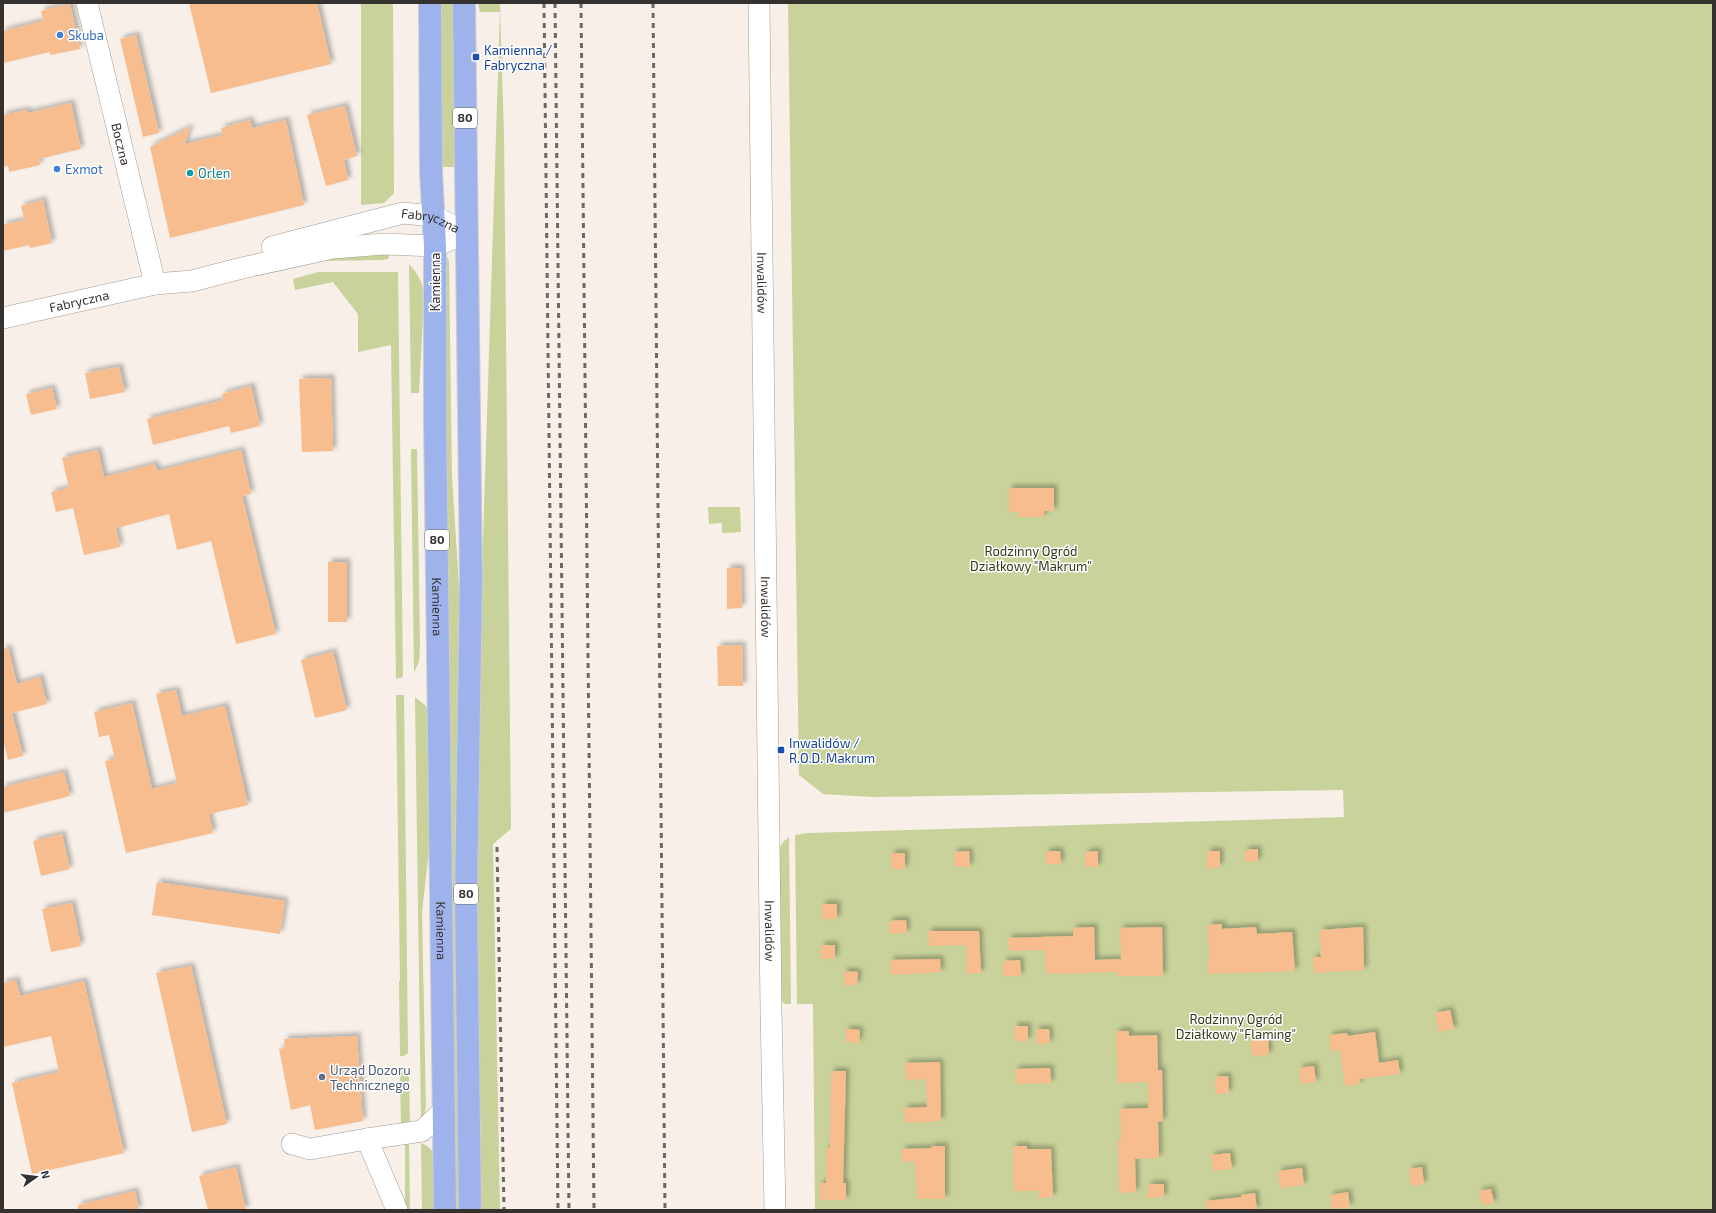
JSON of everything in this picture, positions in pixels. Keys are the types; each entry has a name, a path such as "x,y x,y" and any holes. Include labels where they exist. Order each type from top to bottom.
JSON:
{"main road":[{"name":"Kamienna","path":"430,3 445,1210"},
{"name":"Kamienna","path":"464,3 471,578 466,896 470,1210"}],"street":[{"name":"Boczna","path":"87,3 155,284"},
{"name":"Inwalidów","path":"759,3 771,1017 775,1210"},
{"name":"Fabryczna","path":"155,284 189,268 403,213 433,216 467,233"},
{"name":"Fabryczna","path":"3,318 155,284 192,281 242,268 333,248 384,244 434,246 467,233"},
{"path":"292,1144 310,1149 367,1138 422,1131 444,1110"},
{"path":"422,1131 444,1148"},
{"path":"367,1138 397,1210"}],"green space":[{"path":"361,3 393,3 394,193 384,203 361,205"},
{"path":"440,3 456,3 458,167 442,167"},
{"path":"478,3 500,3 504,136 511,829 493,844 500,1210 481,1210 476,758 500,12 480,12"},
{"path":"788,3 1713,3 1713,1210 815,1210 813,1004 797,1004 795,835 808,833 1344,817 1343,790 872,797 823,794 799,775"},
{"path":"442,251 445,252 449,261 452,477 461,616 461,1210 455,1210"},
{"path":"390,254 388,259 382,260 322,261 349,255"},
{"path":"409,264 416,272 424,293 419,393 411,393"},
{"path":"318,272 398,272 403,677 396,679 391,345 358,352 358,314 333,282 295,290 293,279"},
{"path":"411,449 417,449 420,646 419,662 414,672"},
{"path":"708,507 740,507 741,532 722,533 722,523 709,524"},
{"path":"396,695 404,695 408,1053 404,1056 400,1056"},
{"path":"415,697 426,706 430,718 431,832 422,912 426,1107 421,1119"},
{"path":"789,837 791,1004 785,1004 781,1000 779,848"},
{"path":"400,1070 404,1071 409,1076 410,1125 401,1126"},
{"path":"405,1141 409,1141 410,1210 405,1210"},
{"path":"421,1143 431,1150 435,1159 437,1173 437,1210 422,1210"}],"building":[{"path":"189,3 317,3 331,64 211,93"},
{"path":"70,4 80,49 50,55 50,52 3,63 3,31 43,21 41,11"},
{"path":"136,35 159,133 143,137 120,39"},
{"path":"71,103 81,149 39,159 40,165 9,172 8,166 3,167 3,115 27,110 28,113"},
{"path":"345,106 357,156 344,160 348,180 326,186 307,115"},
{"name":"Orlen","path":"250,120 252,128 286,120 304,205 170,238 150,147 190,127 185,144 223,135 221,128"},
{"path":"43,200 52,243 30,248 29,245 3,251 3,225 24,220 21,206"},
{"path":"119,367 125,392 90,399 85,373"},
{"path":"331,378 333,451 302,452 299,379"},
{"path":"251,386 260,426 231,433 229,426 153,445 147,419 223,400 222,394"},
{"path":"52,388 57,409 31,415 26,394"},
{"path":"98,450 104,477 155,464 157,471 241,450 251,494 242,496 276,634 236,644 211,541 177,550 169,514 116,528 120,547 84,555 73,508 56,512 51,492 69,488 62,458"},
{"path":"1009,488 1054,488 1054,511 1044,511 1044,517 1018,517 1018,512 1009,512"},
{"path":"328,562 347,562 347,622 328,622"},
{"path":"727,568 741,568 742,608 727,609"},
{"path":"742,645 743,686 718,686 717,646"},
{"path":"8,648 17,684 40,677 47,704 12,713 23,756 8,760 3,740 3,649"},
{"path":"333,652 347,710 315,718 301,660"},
{"path":"176,690 182,716 225,706 248,805 209,814 213,833 126,853 105,761 115,759 109,735 99,737 94,712 132,703 152,789 177,783 156,694"},
{"path":"64,772 70,796 3,813 3,787"},
{"path":"62,834 70,869 41,876 33,841"},
{"path":"1258,849 1258,862 1245,862 1245,850"},
{"path":"969,851 970,867 954,867 954,852"},
{"path":"1046,851 1060,851 1061,864 1046,864"},
{"path":"1098,851 1098,867 1085,867 1085,852"},
{"path":"1207,851 1220,851 1220,867 1207,868"},
{"path":"891,853 905,853 905,869 892,869"},
{"path":"157,882 285,901 280,934 152,915"},
{"path":"72,903 81,946 51,952 42,909"},
{"path":"822,904 837,904 837,919 822,919"},
{"path":"906,920 907,933 890,934 889,921"},
{"path":"1222,924 1222,929 1256,927 1257,934 1292,932 1295,971 1208,974 1208,925"},
{"path":"1094,927 1095,960 1121,959 1120,928 1162,927 1163,976 1118,976 1118,972 1046,974 1045,950 1009,951 1008,938 1073,936 1073,928"},
{"path":"1363,927 1364,970 1314,973 1313,957 1321,957 1320,930"},
{"path":"928,931 979,931 981,973 967,974 966,945 929,946"},
{"path":"821,945 835,945 835,959 821,959"},
{"path":"940,959 941,972 891,975 890,960"},
{"path":"1020,960 1021,976 1003,976 1003,961"},
{"path":"191,966 227,1124 192,1132 156,973"},
{"path":"844,971 858,972 857,985 844,985"},
{"path":"16,980 20,996 84,981 124,1153 32,1174 12,1083 59,1072 51,1036 3,1047 3,983"},
{"path":"1450,1010 1454,1029 1439,1032 1435,1013"},
{"path":"1014,1026 1028,1026 1028,1041 1015,1041"},
{"path":"846,1029 860,1030 859,1043 846,1042"},
{"path":"1036,1029 1049,1029 1050,1043 1037,1044"},
{"path":"1116,1031 1129,1031 1129,1036 1157,1035 1158,1070 1162,1070 1163,1121 1158,1122 1159,1158 1135,1159 1136,1192 1119,1193 1118,1140 1121,1140 1120,1109 1148,1108 1148,1082 1118,1083"},
{"path":"1375,1032 1379,1063 1398,1060 1400,1074 1359,1079 1360,1084 1345,1086 1340,1050 1331,1052 1329,1035 1347,1033 1348,1036"},
{"name":"Urząd Dozoru Technicznego","path":"357,1036 363,1121 315,1130 310,1105 291,1110 279,1049 285,1048 284,1039"},
{"path":"1268,1036 1269,1055 1252,1056 1251,1037"},
{"path":"940,1062 941,1121 905,1123 904,1108 927,1107 926,1079 906,1080 905,1063"},
{"path":"1314,1066 1316,1082 1301,1084 1299,1068"},
{"path":"1050,1068 1051,1083 1016,1084 1015,1069"},
{"path":"831,1071 846,1071 843,1183 846,1183 846,1200 820,1200 820,1183 826,1183 826,1148 830,1148"},
{"path":"1228,1076 1229,1093 1216,1094 1215,1077"},
{"path":"931,1146 945,1146 945,1199 917,1199 915,1161 902,1162 902,1149 932,1148"},
{"path":"1013,1146 1027,1146 1027,1149 1051,1149 1053,1197 1039,1198 1039,1191 1014,1191"},
{"path":"1230,1153 1232,1169 1213,1171 1211,1155"},
{"path":"236,1167 246,1210 208,1210 199,1176"},
{"path":"1422,1167 1424,1184 1411,1186 1409,1169"},
{"path":"1302,1168 1304,1185 1280,1188 1278,1171"},
{"path":"1148,1184 1164,1184 1164,1197 1148,1198"},
{"path":"1491,1189 1494,1203 1482,1205 1479,1191"},
{"path":"135,1191 139,1210 78,1210 78,1205"},
{"path":"1348,1192 1350,1207 1332,1209 1330,1195"},
{"path":"1255,1193 1257,1210 1207,1210 1206,1201 1242,1197 1241,1195"}],"railway":[{"path":"544,3 558,1210"},
{"path":"555,3 569,1210"},
{"path":"581,3 594,1210"},
{"path":"653,3 665,1210"},
{"path":"497,847 504,1210"}],"place":[{"name":"Skuba","path":"60,35"},
{"name":"Kamienna / Fabryczna","path":"476,57"},
{"name":"Exmot","path":"57,169"},
{"name":"Orlen","path":"190,173"},
{"name":"Inwalidów / R.O.D. Makrum","path":"781,750"},
{"name":"Urząd Dozoru Technicznego","path":"322,1077"}],"park label":[{"name":"Rodzinny Ogród Działkowy \"Makrum\"","path":"1031,558"},
{"name":"Rodzinny Ogród Działkowy \"Flaming\"","path":"1236,1026"}]}
